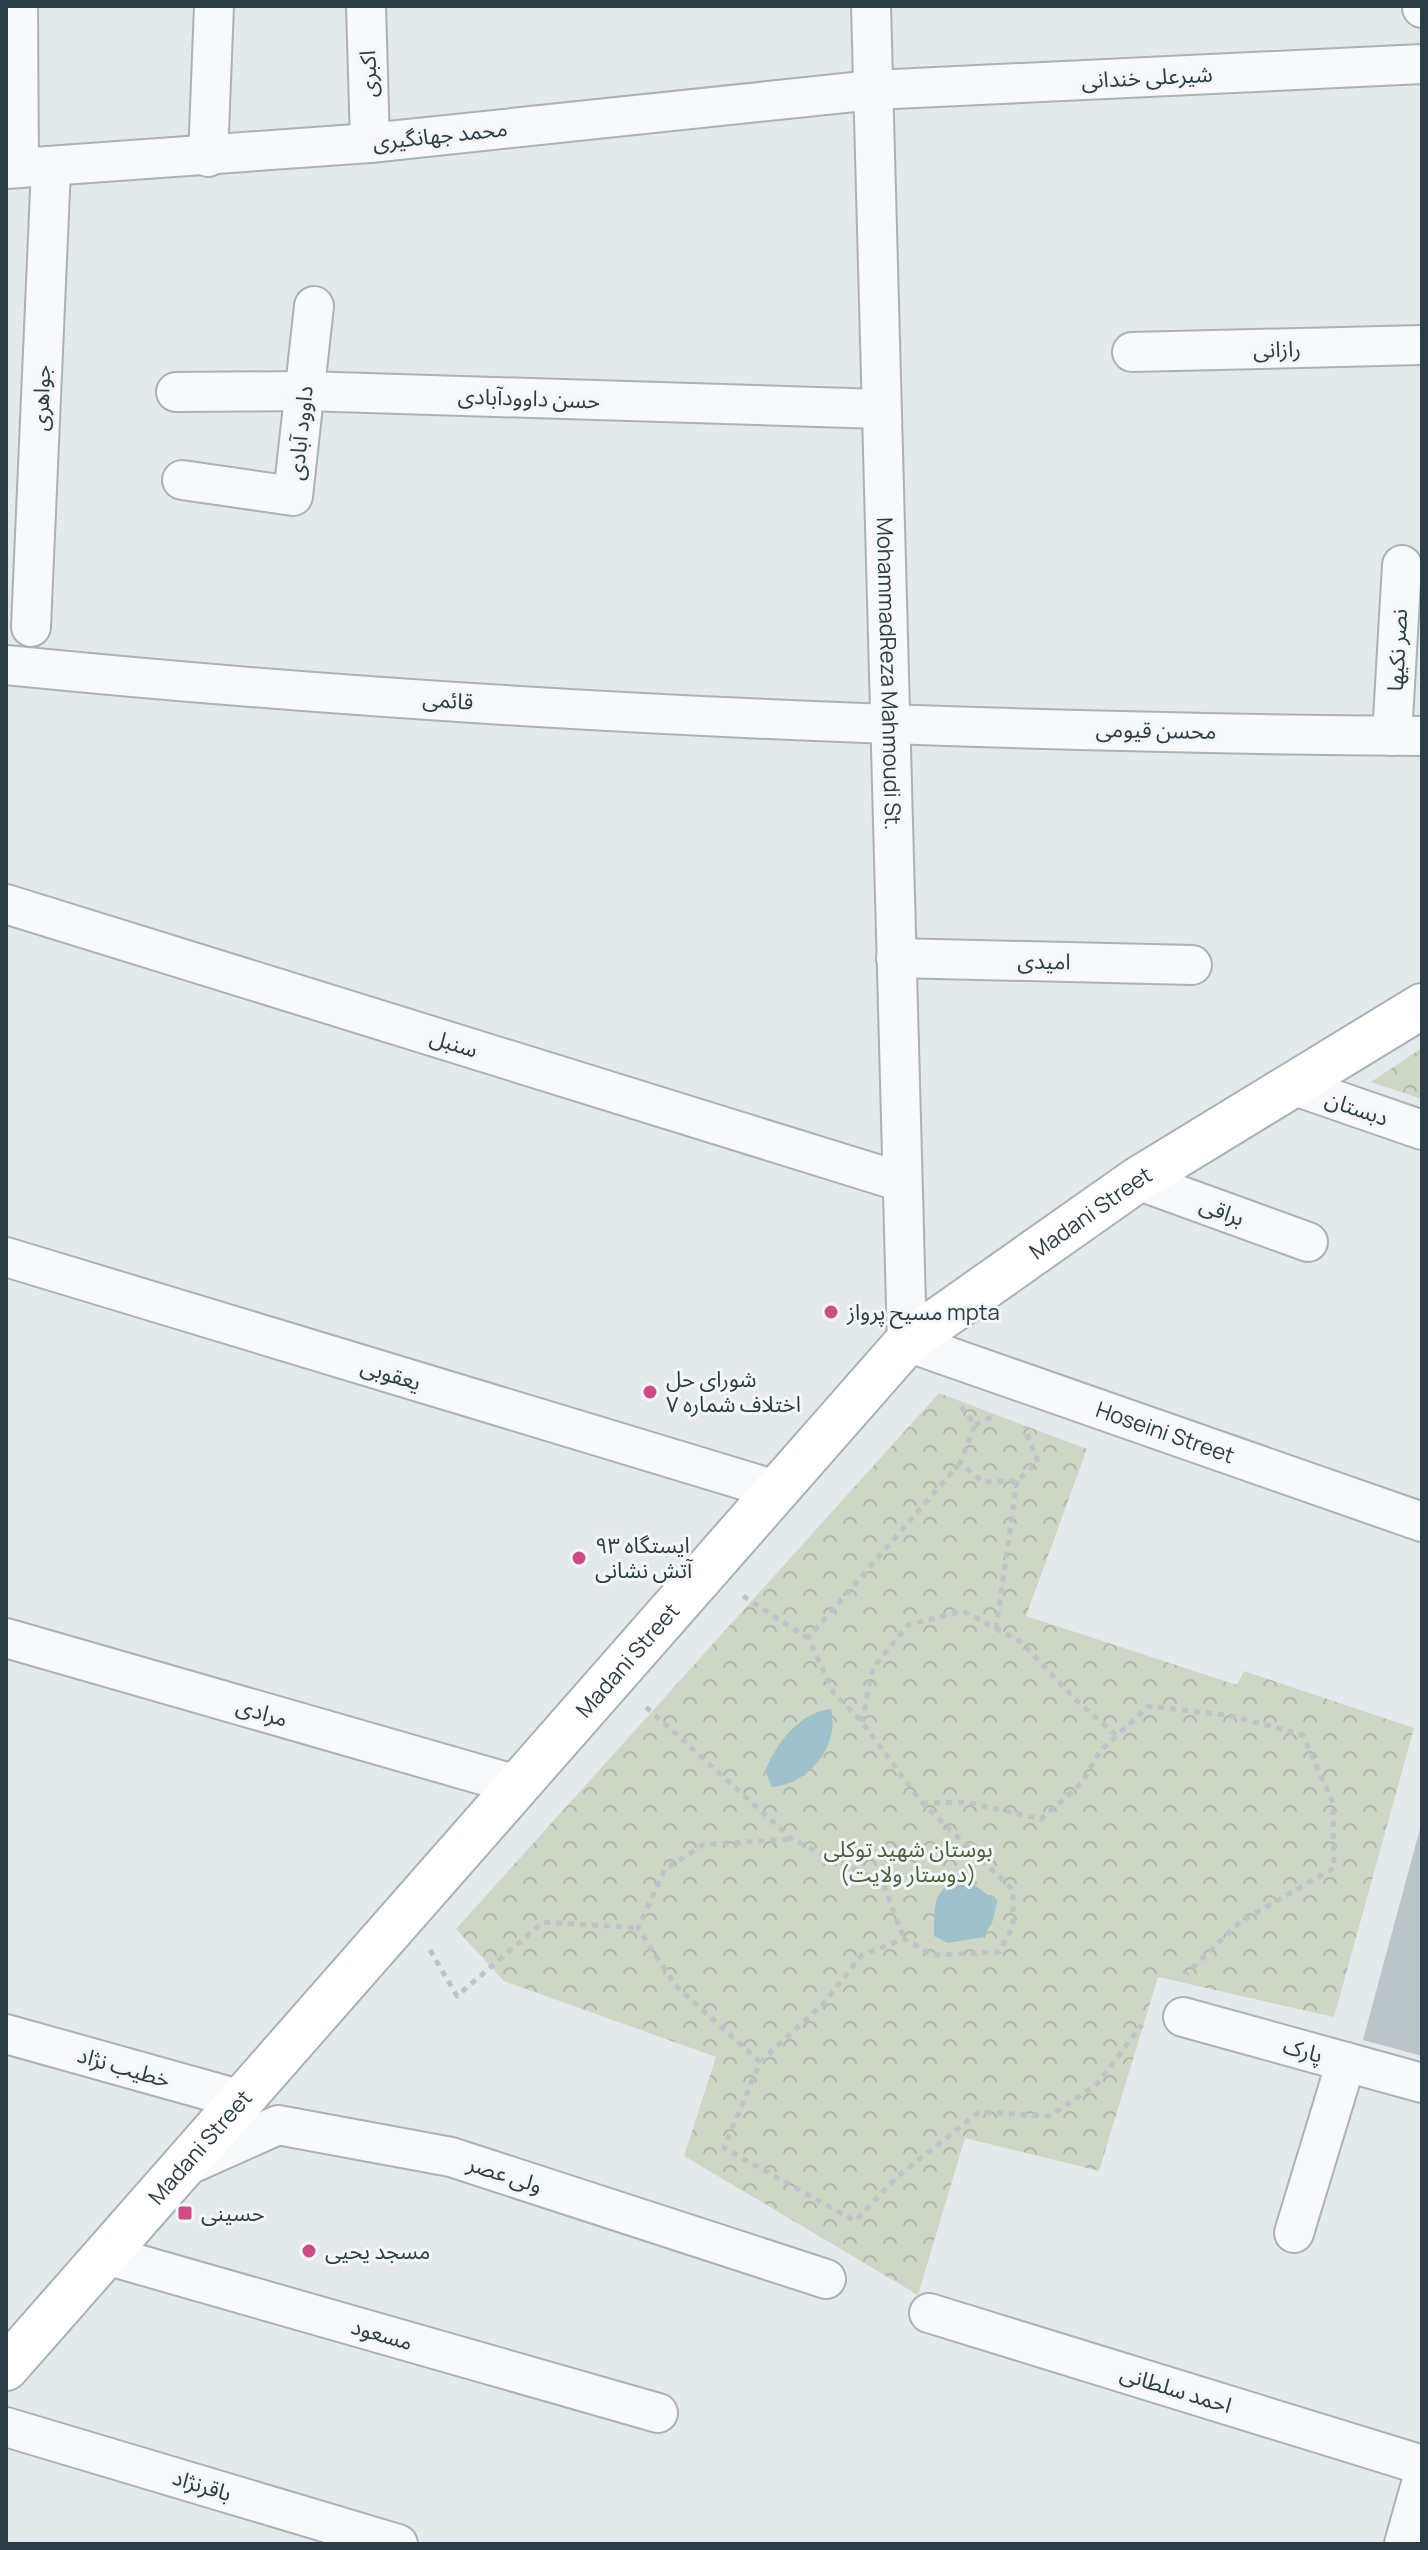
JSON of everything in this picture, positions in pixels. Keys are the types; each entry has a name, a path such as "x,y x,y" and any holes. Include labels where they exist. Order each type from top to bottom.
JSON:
{"main road":[{"name":"Madani Street","path":"6,2368 907,1342 1137,1180 1422,1006"}],"street":[{"name":"جواهری","path":"18,6 25,168 31,627"},
{"path":"208,157 214,6"},
{"name":"اکبری","path":"366,6 370,143"},
{"name":"MohammadReza Mahmoudi St.","path":"871,6 907,1342"},
{"name":"شیرعلی خندانی","path":"873,90 1422,64"},
{"name":"محمد جهانگیری","path":"25,168 370,143 873,90"},
{"name":"داوود آبادی","path":"182,480 293,496 314,306"},
{"name":"رازانی","path":"1132,352 1422,345"},
{"name":"حسن داوودآبادی","path":"176,392 304,391 881,409"},
{"name":"نصر نکیها","path":"1402,565 1407,736"},
{"name":"قائمی","path":"6,665 443,700 890,723"},
{"name":"محسن قیومی","path":"890,723 1407,736"},
{"name":"سنبل","path":"6,904 902,1182"},
{"name":"امیدی","path":"896,958 1192,965"},
{"name":"دبستان","path":"1292,1085 1422,1130"},
{"name":"براقی","path":"1137,1180 1308,1242"},
{"name":"یعقوبی","path":"6,1257 776,1490"},
{"name":"Hoseini Street","path":"907,1342 1422,1522"},
{"name":"مرادی","path":"6,1638 517,1785"},
{"name":"پارک","path":"1183,2017 1422,2083"},
{"name":"خطیب نژاد","path":"6,2034 242,2100"},
{"path":"1294,2233 1346,2062"},
{"name":"ولی عصر","path":"182,2167 278,2125 451,2157 826,2279"},
{"name":"مسعود","path":"106,2255 658,2413"},
{"name":"احمد سلطانی","path":"929,2313 1422,2465"},
{"name":"باقرنژاد","path":"6,2427 398,2544"},
{"path":"1404,2544 1422,2480"}],"path":[{"path":"955,1401 975,1425"},
{"path":"808,1638 960,1463 975,1425 996,1415"},
{"path":"996,1629 1017,1481 1038,1462 1024,1426 1010,1420"},
{"path":"960,1463 983,1482 1017,1481"},
{"path":"612,1677 792,1839 883,1883 904,1939 933,1955 999,1952 1013,1926 1013,1890 922,1803 862,1722 834,1693 808,1638 705,1572"},
{"path":"862,1722 873,1668 908,1625 963,1611 1021,1642 1078,1702 1117,1736"},
{"path":"904,1939 862,1955 824,2003 760,2062 724,2148 855,2221 897,2177 979,2112 1050,2116 1097,2084 1145,2021 1183,2017 1179,1981 1240,1922 1334,1868 1333,1803 1303,1735 1232,1716 1149,1706 1100,1751 1082,1783 1041,1819 966,1802 922,1803"},
{"path":"638,1928 665,1869 703,1845 792,1839"},
{"path":"407,1911 457,1996 543,1922 638,1928"},
{"path":"638,1928 675,1985 760,2062"}],"green space":[{"path":"1422,1048 1422,1099 1371,1082"},
{"name":"بوستان شهید توکلی (دوستار ولایت)","path":"939,1393 1087,1449 1026,1616 1237,1685 1244,1671 1414,1728 1334,2017 1158,1977 1099,2171 965,2138 918,2295 684,2156 716,2057 504,1981 456,1929"}],"water":[{"path":"831,1709 831,1737 818,1761 798,1779 772,1787 765,1771 783,1740 809,1716"},
{"path":"964,1877 997,1902 992,1923 983,1937 948,1943 934,1936 935,1906 946,1887"}],"building":[{"path":"1422,1826 1422,2056 1363,2040"}],"place":[{"name":"مسیح پرواز mpta","path":"831,1312"},
{"name":"شورای حل اختلاف شماره ۷","path":"650,1392"},
{"name":"ایستگاه ۹۳ آتش نشانی","path":"579,1558"},
{"name":"حسینی","path":"185,2213"},
{"name":"مسجد یحیی","path":"309,2251"}]}
